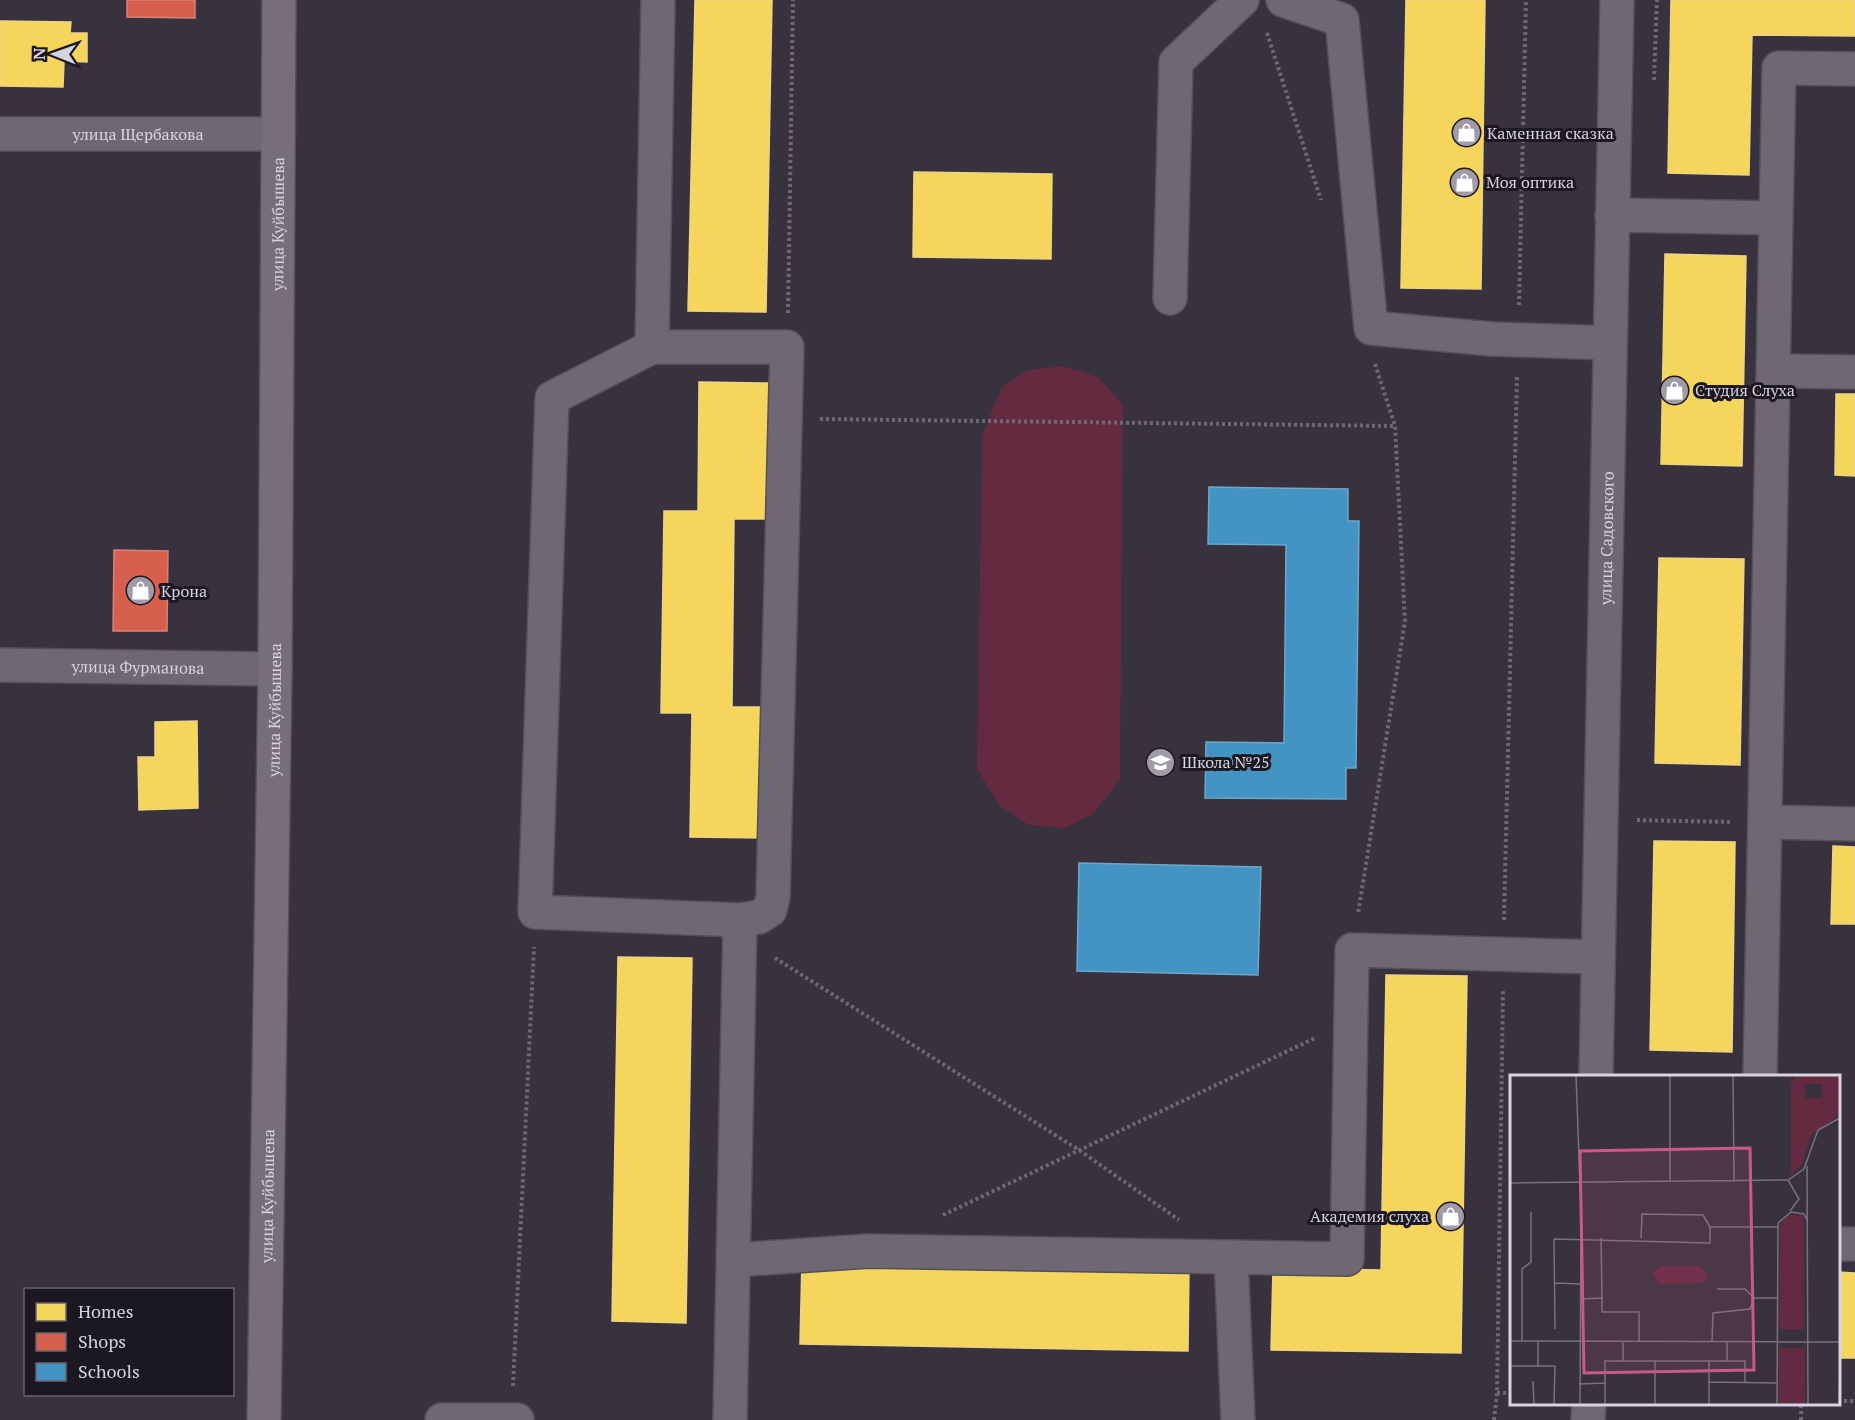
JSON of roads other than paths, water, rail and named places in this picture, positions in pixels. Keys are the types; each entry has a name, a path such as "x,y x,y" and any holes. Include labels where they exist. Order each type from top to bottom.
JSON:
{"main road":[{"name":"улица Куйбышева","path":"264,1420 275,669 279,0"}],"street":[{"path":"652,347 658,0"},
{"path":"1170,298 1176,62 1242,0"},
{"path":"1283,0 1342,20 1371,328 1518,340 1610,343"},
{"name":"улица Садовского","path":"1596,1075 1617,0"},
{"path":"1760,1075 1779,68 1855,69"},
{"name":"улица Щербакова","path":"0,134 278,134"},
{"path":"1612,215 1776,218"},
{"path":"652,347 787,347 787,419 773,897 770,910 740,928 536,912 552,398 652,347"},
{"path":"1774,371 1855,372"},
{"name":"улица Фурманова","path":"0,665 275,669"},
{"path":"1765,822 1855,824"},
{"path":"730,1420 740,928"},
{"path":"734,1260 868,1251 1347,1259 1352,950 1598,957"},
{"path":"1231,1257 1238,1420"},
{"path":"1588,1420 1589,1405"},
{"path":"442,1420 517,1420"}],"place":[{"name":"Каменная сказка","path":"1466,133"},
{"name":"Моя оптика","path":"1465,182"},
{"name":"Студия Слуха","path":"1674,390"},
{"name":"Крона","path":"140,591"},
{"name":"Школа №25","path":"1161,762"},
{"name":"Академия слуха","path":"1450,1216"}]}
